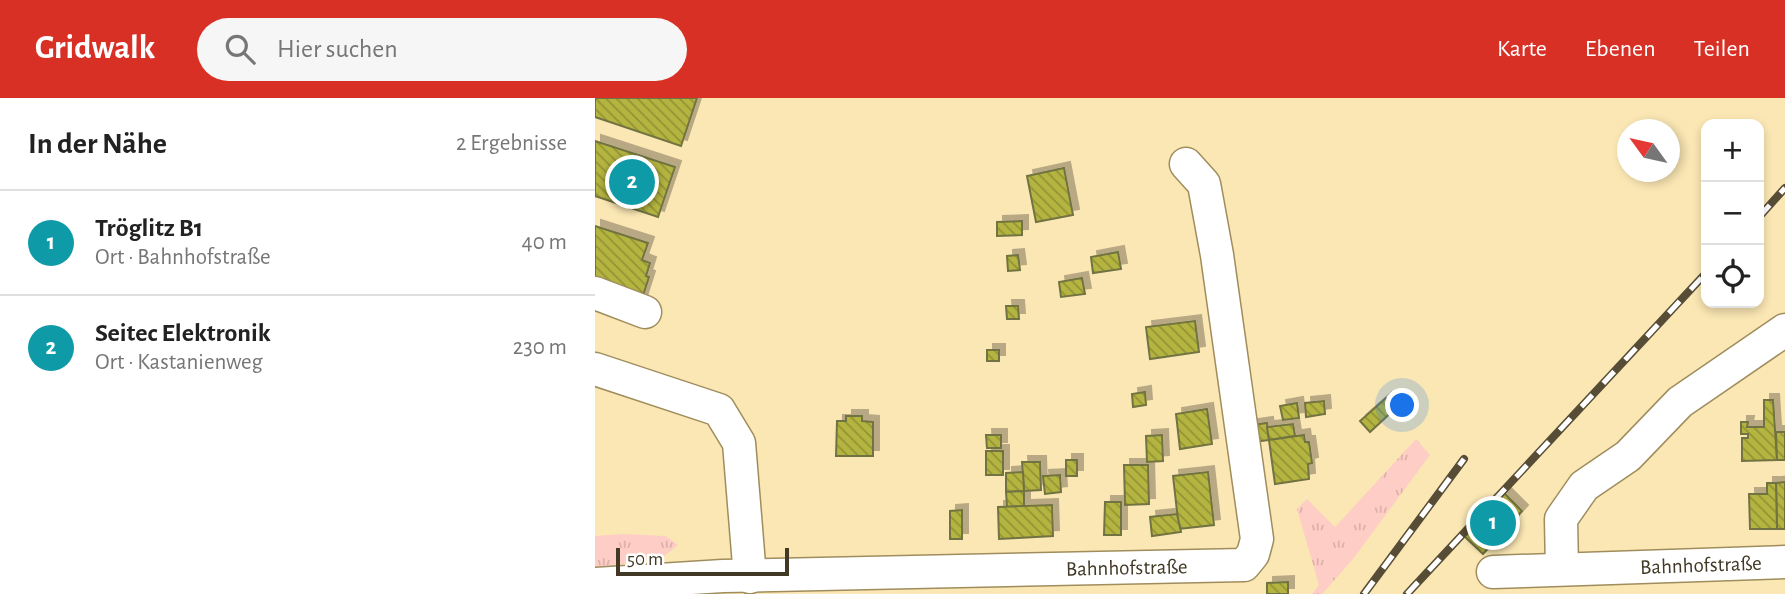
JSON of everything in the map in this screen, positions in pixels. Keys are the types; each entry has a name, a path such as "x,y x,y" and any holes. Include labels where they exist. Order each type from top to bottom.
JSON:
{"street":[{"name":"Bahnhofstraße","path":"595,584 723,576 1244,565 1253,554 1257,539 1217,254 1204,184 1186,164"},
{"path":"595,293 645,312"},
{"path":"1573,582 1561,519 1584,486 1628,456 1680,402 1785,330"},
{"path":"595,369 719,411 739,443 750,577"},
{"name":"Bahnhofstraße","path":"1493,572 1573,582 1785,562"}],"green space":[{"path":"1416,439 1430,455 1353,559 1322,594 1312,594 1319,585 1297,509 1307,499 1335,527"},
{"path":"595,536 666,536 678,545 663,557 595,569"}],"building":[{"path":"595,98 697,98 681,146 595,117"},
{"path":"595,141 675,167 658,217 595,196"},
{"path":"1064,168 1073,215 1036,222 1027,176"},
{"path":"1022,221 1022,235 997,236 997,222"},
{"path":"595,226 648,243 642,260 650,263 646,276 649,277 641,302 595,282"},
{"path":"1118,252 1121,269 1093,273 1091,257"},
{"path":"1018,255 1020,270 1008,271 1007,256"},
{"path":"1082,278 1085,294 1061,297 1059,282"},
{"path":"1006,306 1018,306 1019,319 1007,319"},
{"path":"1195,321 1199,352 1150,359 1146,327"},
{"path":"987,350 999,350 999,361 987,361"},
{"path":"1145,392 1146,405 1133,407 1132,394"},
{"path":"1386,398 1395,409 1370,432 1360,421"},
{"path":"1764,400 1773,400 1777,460 1742,461 1742,438 1748,438 1748,434 1741,434 1741,422 1748,422 1747,427 1764,427"},
{"path":"1324,401 1325,414 1306,417 1305,403"},
{"path":"1297,403 1299,418 1283,420 1280,406"},
{"path":"1207,409 1212,444 1180,449 1176,414"},
{"path":"846,416 862,416 862,421 873,422 873,456 836,456 837,421 846,421"},
{"path":"1267,423 1269,440 1254,442 1252,425"},
{"path":"1293,424 1295,436 1269,440 1267,427"},
{"path":"1776,432 1785,432 1785,460 1777,460"},
{"path":"986,435 1001,435 1001,448 987,448"},
{"path":"1162,435 1163,461 1147,462 1146,436"},
{"path":"1304,435 1305,442 1309,442 1312,463 1308,464 1309,479 1275,484 1269,440"},
{"path":"986,451 1003,451 1003,475 986,475"},
{"path":"1066,460 1077,460 1077,476 1066,476"},
{"path":"1022,462 1040,462 1041,490 1024,491"},
{"path":"1124,465 1148,465 1149,504 1125,505"},
{"path":"1023,472 1024,491 1006,492 1006,473"},
{"path":"1208,472 1214,525 1179,529 1173,476"},
{"path":"1060,475 1061,492 1045,494 1043,476"},
{"path":"1785,482 1785,529 1777,529 1776,483"},
{"path":"1767,483 1776,483 1777,529 1750,529 1749,494 1767,494"},
{"path":"1024,491 1024,506 1007,507 1006,492"},
{"path":"1504,493 1522,511 1483,554 1464,536"},
{"path":"1105,502 1121,502 1121,535 1104,535"},
{"path":"1052,505 1053,536 999,539 998,507"},
{"path":"962,510 962,539 950,539 950,511"},
{"path":"1177,514 1181,532 1152,536 1150,517"},
{"path":"1288,582 1288,594 1267,594 1267,583"}],"railway":[{"path":"1764,211 1785,188"},
{"path":"1407,594 1701,278"},
{"path":"1364,594 1464,459"}],"place":[{"name":"Seitec Elektronik","path":"632,182"},
{"name":"Tröglitz B1","path":"1493,523"}]}
